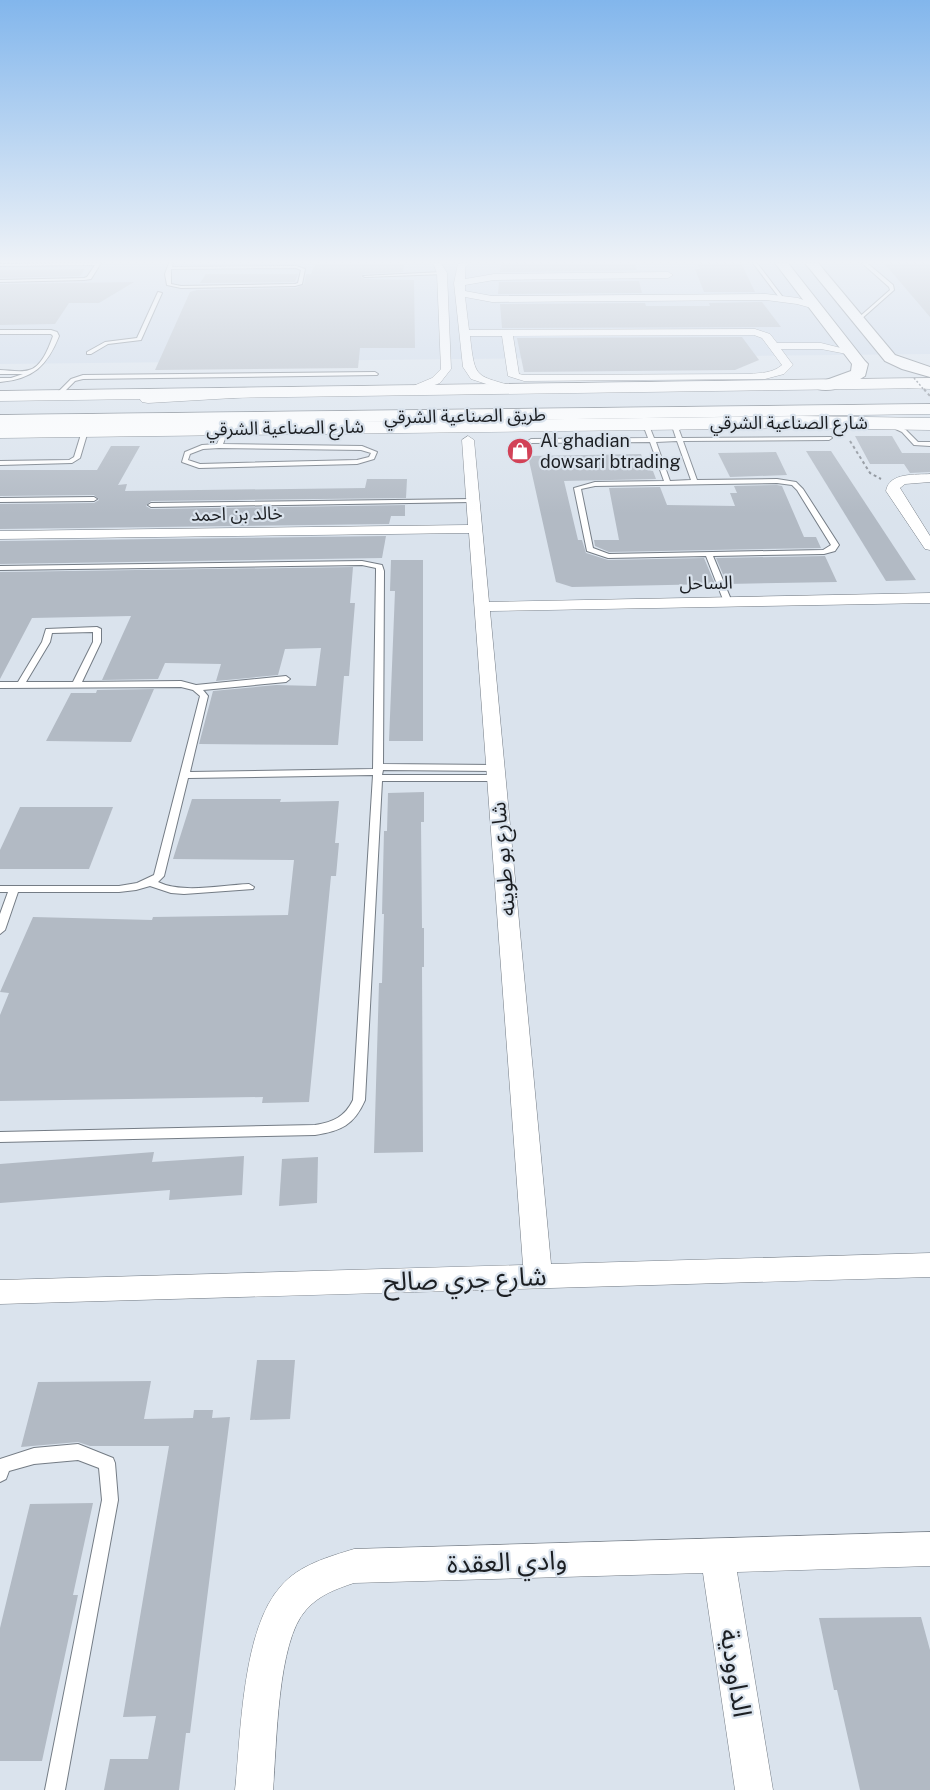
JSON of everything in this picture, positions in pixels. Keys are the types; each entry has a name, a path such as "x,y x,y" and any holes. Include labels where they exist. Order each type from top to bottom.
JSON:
{"main road":[{"name":"شارع الصناعية الشرقي","path":"0,396 922,383"},
{"path":"729,400 930,391"},
{"path":"0,403 245,393"},
{"name":"طريق الصناعية الشرقي","path":"0,409 930,397"},
{"name":"طريق الصناعية الشرقي","path":"0,422 32,420 833,424 930,410"},
{"path":"833,424 930,414"},
{"name":"شارع الصناعية الشرقي","path":"0,432 85,431 222,438 439,427 637,424 684,432 833,424 930,424"}],"street":[{"path":"410,391 443,377 446,369 445,347"},
{"path":"466,347 471,373 485,382 514,390"},
{"path":"509,347 514,375 524,378 766,376 785,370 788,365 773,347"},
{"path":"824,386 851,378 859,373 860,364 848,347"},
{"path":"881,347 890,358 906,366 930,372"},
{"path":"439,427 468,440 480,432 498,426"},
{"name":"شارع بو طوينه","path":"468,440 538,1277"},
{"path":"930,478 902,480 896,483 893,491 930,546"},
{"name":"خالد بن احمد","path":"0,535 474,529"},
{"name":"الساحل","path":"482,608 930,598"},
{"name":"شارع جري صالح","path":"0,1292 930,1265"},
{"name":"وادي العقدة","path":"254,1790 268,1656 273,1629 287,1605 306,1585 328,1572 354,1566 930,1549"},
{"name":"الداوودية","path":"717,1555 754,1790"}],"lane":[{"path":"0,380 19,379 33,372 51,347"},
{"path":"89,354 101,347"},
{"path":"0,372 33,372"},
{"path":"58,395 73,380 83,377 375,374"},
{"path":"885,423 904,431 916,444 930,444"},
{"path":"637,424 648,429 668,483"},
{"path":"0,463 70,462 77,458 85,431"},
{"path":"531,441 652,441 684,432 695,483"},
{"path":"222,438 362,448 374,452 372,458 357,462 199,466 184,461 187,453 222,438"},
{"path":"777,481 794,483 835,545 824,552 608,556 590,549 577,488 595,484 695,483 777,481"},
{"path":"0,500 94,499"},
{"path":"151,505 472,500"},
{"path":"709,554 728,602"},
{"path":"0,568 362,563 379,567 378,772 359,1100 350,1117 337,1125 315,1130 0,1137"},
{"path":"21,684 46,642 49,631 97,629 97,642 76,685"},
{"path":"196,688 286,679"},
{"path":"0,685 180,684 201,691 203,701 159,876 136,888 119,890 0,889"},
{"path":"185,775 495,773"},
{"path":"151,882 161,888 177,890 249,887"},
{"path":"0,930 14,889"},
{"path":"0,1474 4,1465 34,1456 78,1452 107,1463 110,1500 55,1790"}],"path":[{"path":"922,383 930,397"},
{"path":"833,424 870,473 896,483"}],"shaded area":[{"path":"0,347 930,347 930,354 0,364"}],"building":[{"path":"166,347 415,347 360,348 358,368 155,370"},
{"path":"519,347 749,347 759,360 735,370 524,372"},
{"path":"855,436 892,436 902,453 930,453 930,472 910,473 904,464 870,464"},
{"path":"111,446 140,446 118,485 127,484 125,491 365,488 367,479 407,479 406,498 151,501 146,506 151,509 405,505 405,516 391,516 389,524 0,529 0,504 94,503 99,500 94,495 0,496 0,470 97,470"},
{"path":"806,451 831,451 916,580 886,581"},
{"path":"776,452 787,475 730,477 718,453"},
{"path":"641,454 647,470 653,471 656,479 564,481 578,540 582,540 586,553 608,560 704,558 715,584 572,587 556,582 528,456"},
{"path":"734,486 782,486 804,537 816,537 821,548 609,552 595,546 594,540 619,540 609,488 660,487 667,505 735,506 730,493 737,493"},
{"path":"386,536 382,558 0,564 0,541"},
{"path":"825,556 837,582 727,584 716,558"},
{"path":"391,560 423,560 423,741 389,741 395,591 390,591"},
{"path":"353,567 350,603 355,603 349,676 344,676 338,745 199,744 213,691 276,685 316,686 321,648 285,649 278,675 216,681 221,664 165,663 158,679 102,680 131,616 32,618 0,679 0,572"},
{"path":"154,689 131,742 46,741 71,693"},
{"path":"424,792 424,822 421,822 422,928 424,928 424,967 422,967 423,1152 374,1153 379,983 382,983 384,831 387,831 388,793"},
{"path":"192,799 281,799 280,802 339,801 335,843 339,843 336,876 331,876 309,1102 262,1103 263,1097 0,1101 0,1015 9,993 0,992 33,917 152,920 153,917 288,915 294,860 173,859"},
{"path":"20,807 113,807 89,869 0,869 0,850"},
{"path":"154,1152 152,1162 244,1156 242,1195 169,1200 170,1190 0,1203 0,1164"},
{"path":"318,1157 317,1203 279,1206 282,1159"},
{"path":"257,1360 295,1360 290,1419 250,1420"},
{"path":"151,1381 144,1419 193,1418 194,1410 213,1410 212,1418 230,1417 190,1733 186,1733 179,1790 104,1790 110,1759 148,1759 156,1716 123,1717 169,1446 90,1446 78,1442 21,1447 38,1382"},
{"path":"93,1503 73,1595 78,1595 42,1761 0,1761 0,1628 30,1504"},
{"path":"921,1617 930,1650 930,1790 860,1790 837,1690 834,1690 819,1618"}],"place":[{"name":"Al ghadian dowsari btrading","path":"520,451"}]}
